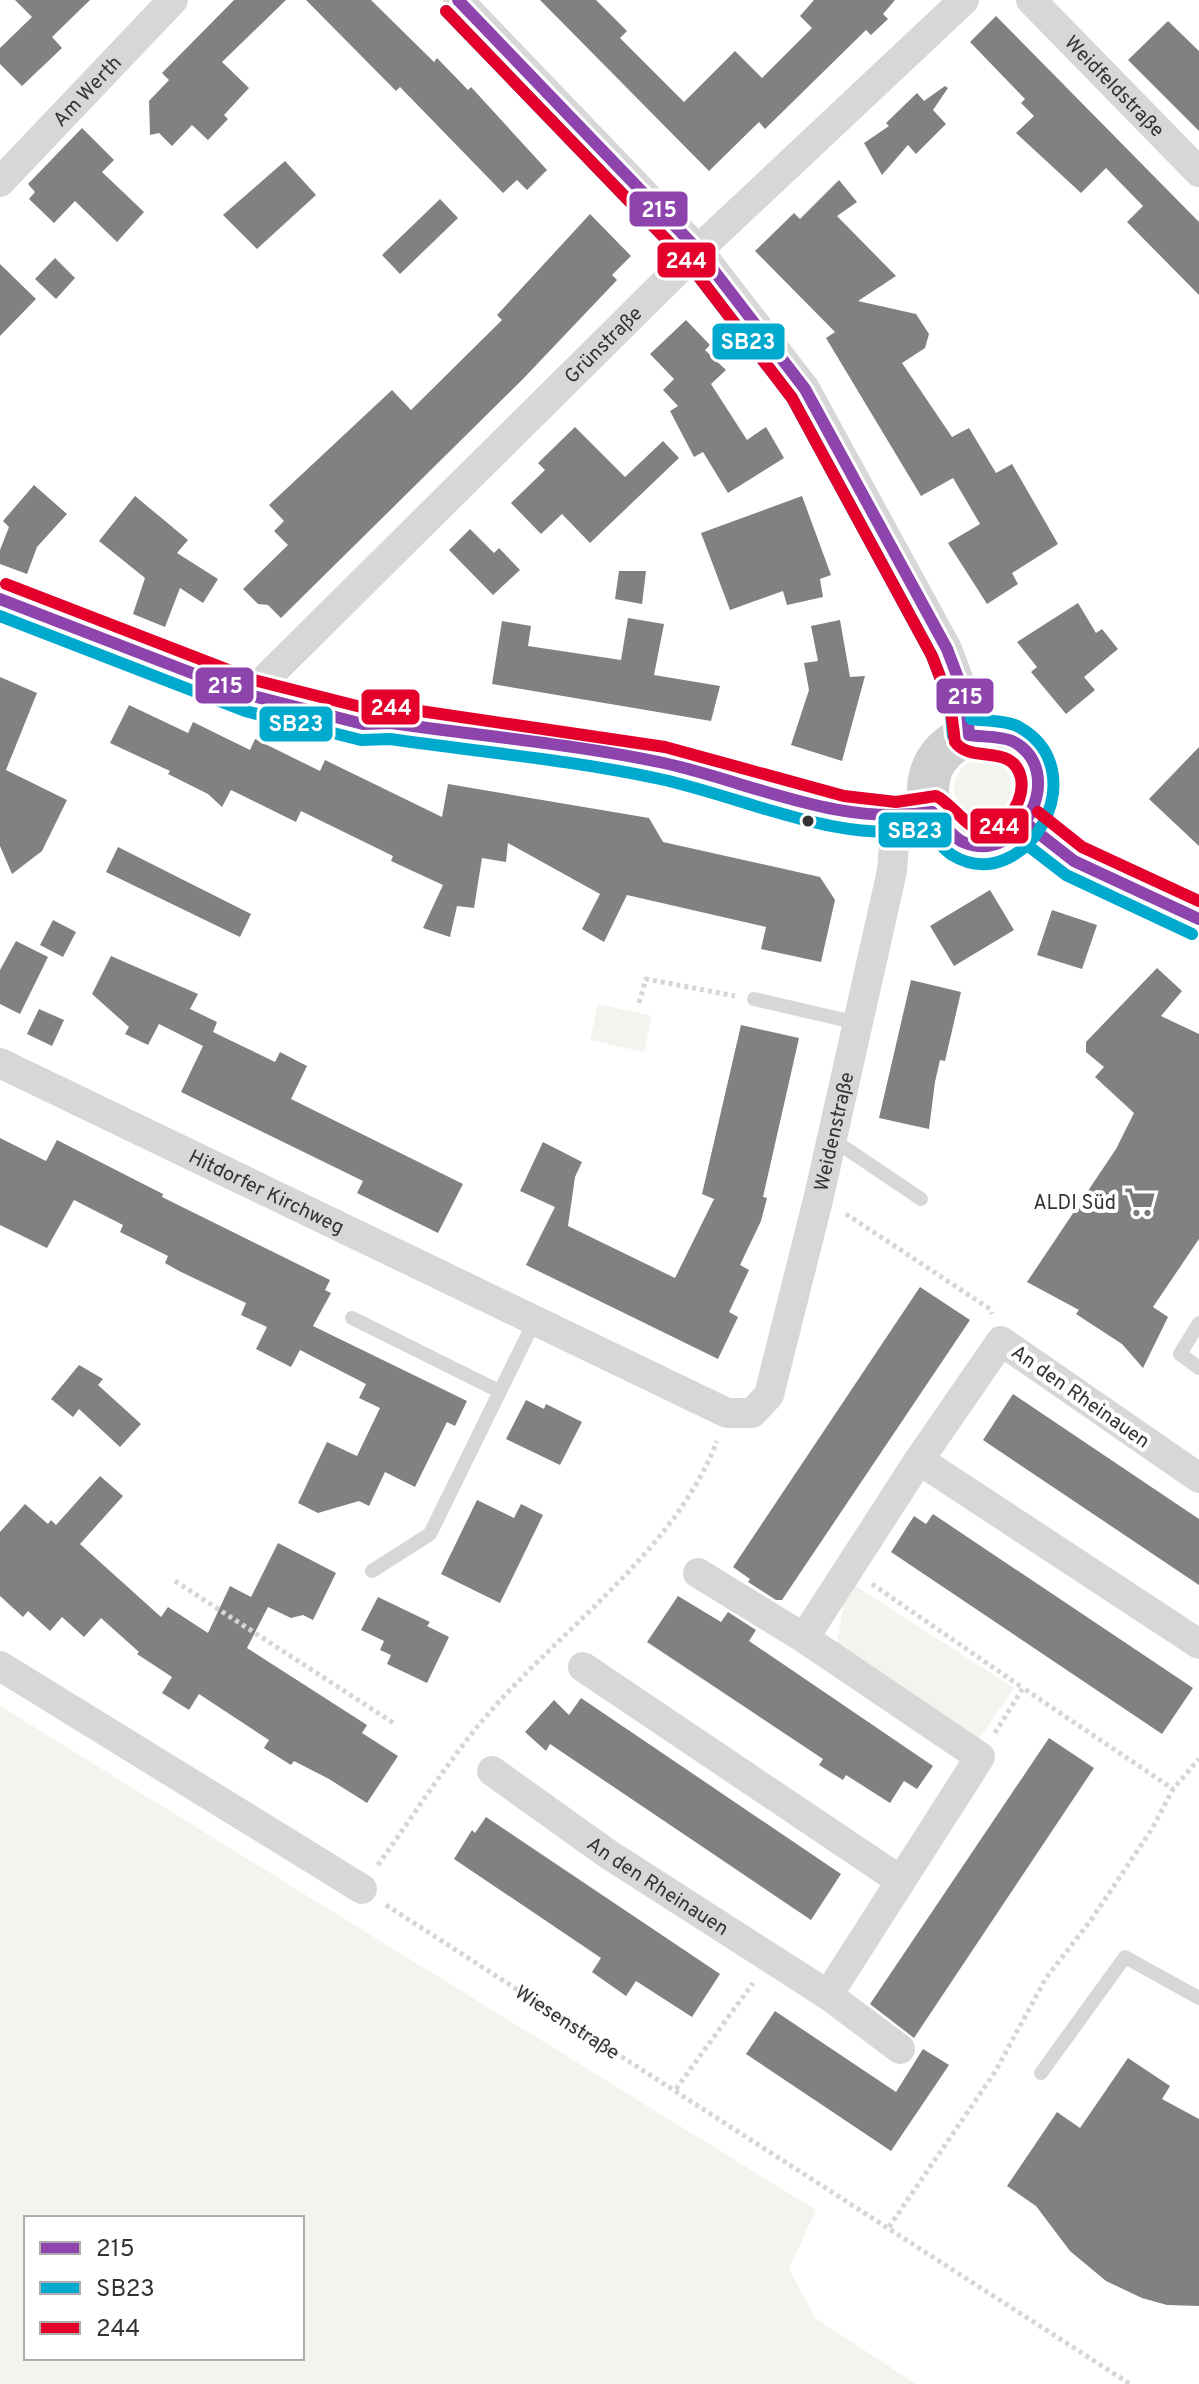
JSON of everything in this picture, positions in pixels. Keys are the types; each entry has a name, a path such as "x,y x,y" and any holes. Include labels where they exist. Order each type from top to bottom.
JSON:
{"street":[{"name":"Am Werth","path":"0,182 173,0"},
{"path":"458,0 698,250 805,389 947,649 966,699 969,735"},
{"name":"Grünstraße","path":"249,695 698,250 964,0"},
{"name":"Weidfeldstraße","path":"1031,0 1199,172"},
{"path":"0,599 249,695 363,724 391,723 663,763 841,812 914,815 942,828 957,840 976,846 1005,842 1028,825 1039,804 1040,781 1031,759 1014,742 992,734 969,735 948,746 933,765 927,788 914,815"},
{"name":"Weidenstraße","path":"727,1413 752,1413 769,1395 819,1196 892,871 914,815"},
{"path":"1028,825 1074,861 1199,919"},
{"name":"Hitdorfer Kirchweg","path":"0,1063 727,1413"},
{"name":"An den Rheinauen","path":"804,1638 848,1567 1001,1341 1199,1478"},
{"path":"919,1460 1199,1644"},
{"path":"698,1573 804,1638 980,1757 828,1995"},
{"path":"0,1666 362,1889"},
{"path":"583,1667 901,1881"},
{"name":"An den Rheinauen","path":"492,1771 608,1854 828,1995 900,2049"}],"lane":[{"path":"754,999 858,1023"},
{"path":"832,1139 921,1199"},
{"path":"352,1318 499,1391"},
{"path":"372,1571 430,1534 535,1320"},
{"path":"1199,1323 1180,1354 1199,1368"},
{"path":"1041,2073 1125,1957 1199,1998"}],"path":[{"path":"639,1003 646,979 754,999"},
{"path":"819,1196 990,1309 1001,1341"},
{"path":"362,1889 479,1725 644,1554 705,1471 727,1413"},
{"path":"848,1567 1173,1789"},
{"path":"175,1581 395,1724"},
{"path":"980,1757 1023,1688"},
{"path":"888,2227 995,2072 1046,1978 1091,1920 1144,1842 1173,1789 1199,1759"},
{"name":"Wiesenstraße","path":"362,1889 1130,2384"},
{"path":"676,2089 770,1959"}],"shaded area":[{"path":"983,759 1003,768 1012,788 1003,808 983,817 963,808 954,788 963,768"},
{"path":"598,1004 652,1016 644,1052 590,1040"},
{"path":"854,1585 1014,1688 976,1743 837,1643 844,1602"},
{"path":"0,1706 816,2210 789,2269 815,2318 916,2384 0,2384"}],"building":[{"path":"15,0 90,0 52,37 62,48 22,86 0,64 0,48 32,17"},
{"path":"234,0 286,0 222,62 249,88 224,115 228,119 208,140 192,125 172,146 159,133 150,135 149,101 169,80 162,73"},
{"path":"306,0 371,0 434,62 437,58 468,90 471,87 547,170 527,190 517,180 503,193 400,87 396,91"},
{"path":"540,0 596,0 627,31 620,38 684,102 735,51 762,78 812,28 800,16 814,0 895,0 883,14 888,19 871,35 866,30 765,129 759,122 709,171"},
{"path":"996,16 1199,222 1199,295 1127,222 1143,206 1106,168 1081,193 1016,133 1034,116 1021,103 1025,99 970,42"},
{"path":"1168,21 1199,51 1199,131 1128,60"},
{"path":"945,86 948,88 933,110 946,124 916,154 908,145 882,175 864,143 889,126 886,123 917,93 924,101"},
{"path":"82,128 114,160 102,172 144,212 117,242 75,201 54,223 29,199 35,192 28,184"},
{"path":"285,161 316,195 257,249 223,215"},
{"path":"839,180 857,202 837,216 896,276 858,301 916,314 929,334 925,348 902,363 952,437 969,428 996,473 1012,464 1058,544 1012,573 1018,584 987,604 948,543 980,524 953,478 921,496 826,338 835,332 755,251 794,213 800,219"},
{"path":"440,199 458,218 400,274 382,255"},
{"path":"590,214 631,256 612,275 617,280 522,380 281,618 268,605 258,604 243,589 288,545 274,531 284,521 269,505 392,390 411,410 502,320 497,315"},
{"path":"55,258 75,278 56,299 35,279"},
{"path":"0,264 36,299 0,336"},
{"path":"686,320 710,345 705,350 726,370 711,384 747,440 766,427 784,458 728,493 703,452 694,457 670,411 678,406 663,390 674,379 650,354"},
{"path":"575,427 625,477 663,441 679,458 590,543 562,514 541,534 511,503 545,470 538,463"},
{"path":"34,485 67,514 37,547 27,574 0,564 0,550 9,527 3,521"},
{"path":"135,496 188,540 177,553 218,579 203,603 180,588 165,627 133,614 145,578 99,541"},
{"path":"802,496 831,575 820,579 823,597 787,605 783,591 730,610 701,533"},
{"path":"470,529 494,553 499,548 520,570 493,595 449,550"},
{"path":"619,571 646,571 642,604 615,599"},
{"path":"1078,603 1096,633 1102,629 1118,649 1084,677 1095,690 1066,714 1031,672 1037,667 1017,642"},
{"path":"628,618 664,624 654,675 720,686 711,721 492,684 502,621 531,626 528,646 621,660"},
{"path":"840,620 850,677 865,676 842,761 791,745 809,690 804,663 818,661 811,626"},
{"path":"0,677 37,693 6,770 67,800 42,851 12,874 0,846"},
{"path":"129,705 188,733 193,722 250,750 255,739 320,771 325,760 442,817 448,784 649,818 663,842 820,877 835,900 821,962 761,949 766,927 627,895 604,942 582,929 600,894 508,843 506,862 482,858 474,908 457,906 450,937 423,928 443,885 391,861 393,856 301,811 296,822 231,790 222,807 208,794 168,774 170,771 110,743"},
{"path":"1199,747 1199,846 1149,799"},
{"path":"118,847 251,914 240,937 106,872"},
{"path":"990,890 1014,930 954,966 930,926"},
{"path":"1052,910 1097,925 1082,969 1037,955"},
{"path":"53,920 76,932 63,957 40,945"},
{"path":"16,941 48,957 20,1014 0,1004 0,970"},
{"path":"111,956 198,994 190,1009 217,1022 213,1032 275,1062 280,1052 307,1066 291,1099 463,1184 438,1233 357,1193 363,1181 181,1092 203,1046 159,1024 148,1045 125,1034 129,1027 92,994"},
{"name":"ALDI Süd","path":"1157,968 1182,991 1161,1016 1199,1034 1199,1239 1153,1307 1168,1317 1143,1368 1122,1344 1076,1314 1079,1310 1027,1282 1116,1149 1134,1113 1095,1077 1104,1067 1086,1052 1086,1042"},
{"path":"911,980 961,992 945,1061 940,1060 929,1129 879,1118"},
{"path":"39,1009 64,1020 52,1046 27,1034"},
{"path":"741,1025 799,1038 763,1197 767,1198 761,1221 740,1265 749,1270 729,1312 738,1317 718,1359 526,1265 555,1207 520,1191 543,1142 582,1162 575,1177 568,1226 675,1278 714,1199 702,1194"},
{"path":"0,1138 46,1161 57,1140 163,1194 162,1197 330,1280 325,1290 331,1293 313,1326 467,1401 455,1426 447,1422 415,1487 385,1472 369,1506 359,1501 318,1513 298,1503 327,1442 357,1456 380,1408 359,1398 366,1384 300,1350 291,1367 256,1349 267,1327 241,1315 246,1303 165,1263 168,1256 120,1232 123,1225 74,1200 47,1248 0,1225"},
{"path":"920,1287 970,1320 782,1600 776,1600 748,1582 750,1579 733,1567"},
{"path":"79,1365 103,1379 98,1385 141,1424 120,1447 79,1409 73,1417 51,1399"},
{"path":"1013,1394 1199,1519 1199,1585 983,1440"},
{"path":"526,1400 544,1409 546,1404 582,1422 560,1465 506,1439"},
{"path":"100,1476 123,1496 80,1544 161,1617 168,1607 208,1633 230,1586 251,1597 278,1543 336,1573 313,1620 303,1615 291,1618 268,1607 247,1648 367,1725 362,1733 398,1756 367,1803 329,1779 294,1761 291,1765 264,1748 269,1740 199,1694 189,1710 162,1693 172,1677 137,1654 139,1652 101,1618 84,1637 62,1617 50,1631 28,1611 23,1617 0,1596 0,1532 25,1504 48,1524 51,1520 56,1525"},
{"path":"477,1500 514,1518 521,1504 543,1515 500,1603 441,1574"},
{"path":"933,1514 1193,1688 1162,1734 891,1552 914,1516 926,1524"},
{"path":"678,1596 721,1622 728,1612 756,1630 749,1641 933,1766 917,1789 904,1781 890,1803 846,1775 843,1780 819,1765 823,1759 647,1642"},
{"path":"378,1597 430,1622 427,1626 449,1637 427,1683 387,1664 391,1655 380,1650 384,1641 361,1630"},
{"path":"581,1698 841,1874 811,1920 550,1744 546,1751 525,1732 554,1700 569,1715"},
{"path":"1049,1738 1094,1768 914,2038 870,2004"},
{"path":"486,1817 720,1974 692,2017 636,1981 626,1996 592,1972 601,1958 454,1859 472,1830 475,1833"},
{"path":"775,2011 896,2092 923,2049 949,2065 891,2151 746,2054"},
{"path":"1128,2058 1170,2086 1162,2099 1199,2119 1199,2306 1167,2305 1142,2298 1106,2281 1070,2251 1036,2206 1007,2186 1057,2112 1080,2128"}],"transit line":[{"name":"215","path":"458,0 698,250 805,389 947,649 966,699 969,735 1007,739 1029,755 1037,773 1037,792 1031,812 1019,829 1003,841 984,846 963,842 932,812"},
{"name":"SB23","path":"446,11 686,260 792,398 932,656 950,703 953,736"},
{"name":"244","path":"6,584 254,680 365,708 393,707 665,747 844,796 896,802 936,796 969,824 988,831 1008,818 1022,789 1017,767 1010,760 971,752 955,742 950,703 932,656 792,398 686,260 446,11"},
{"name":"215","path":"0,599 249,695 363,724 391,723 630,756 830,808 897,815 932,812"},
{"name":"SB23","path":"0,616 245,711 361,740 390,739 627,772 693,787 825,825 892,832 926,829 952,855 979,864 1004,860 1026,846 1042,824 1052,799 1052,772 1042,747 1019,727 971,719"},
{"name":"244","path":"1038,812 1082,847 1199,901"},
{"name":"215","path":"1028,825 1074,861 1199,919"},
{"name":"SB23","path":"1018,838 1066,875 1192,934"}],"place":[{"name":"ALDI Süd","path":"1140,1202"}]}
